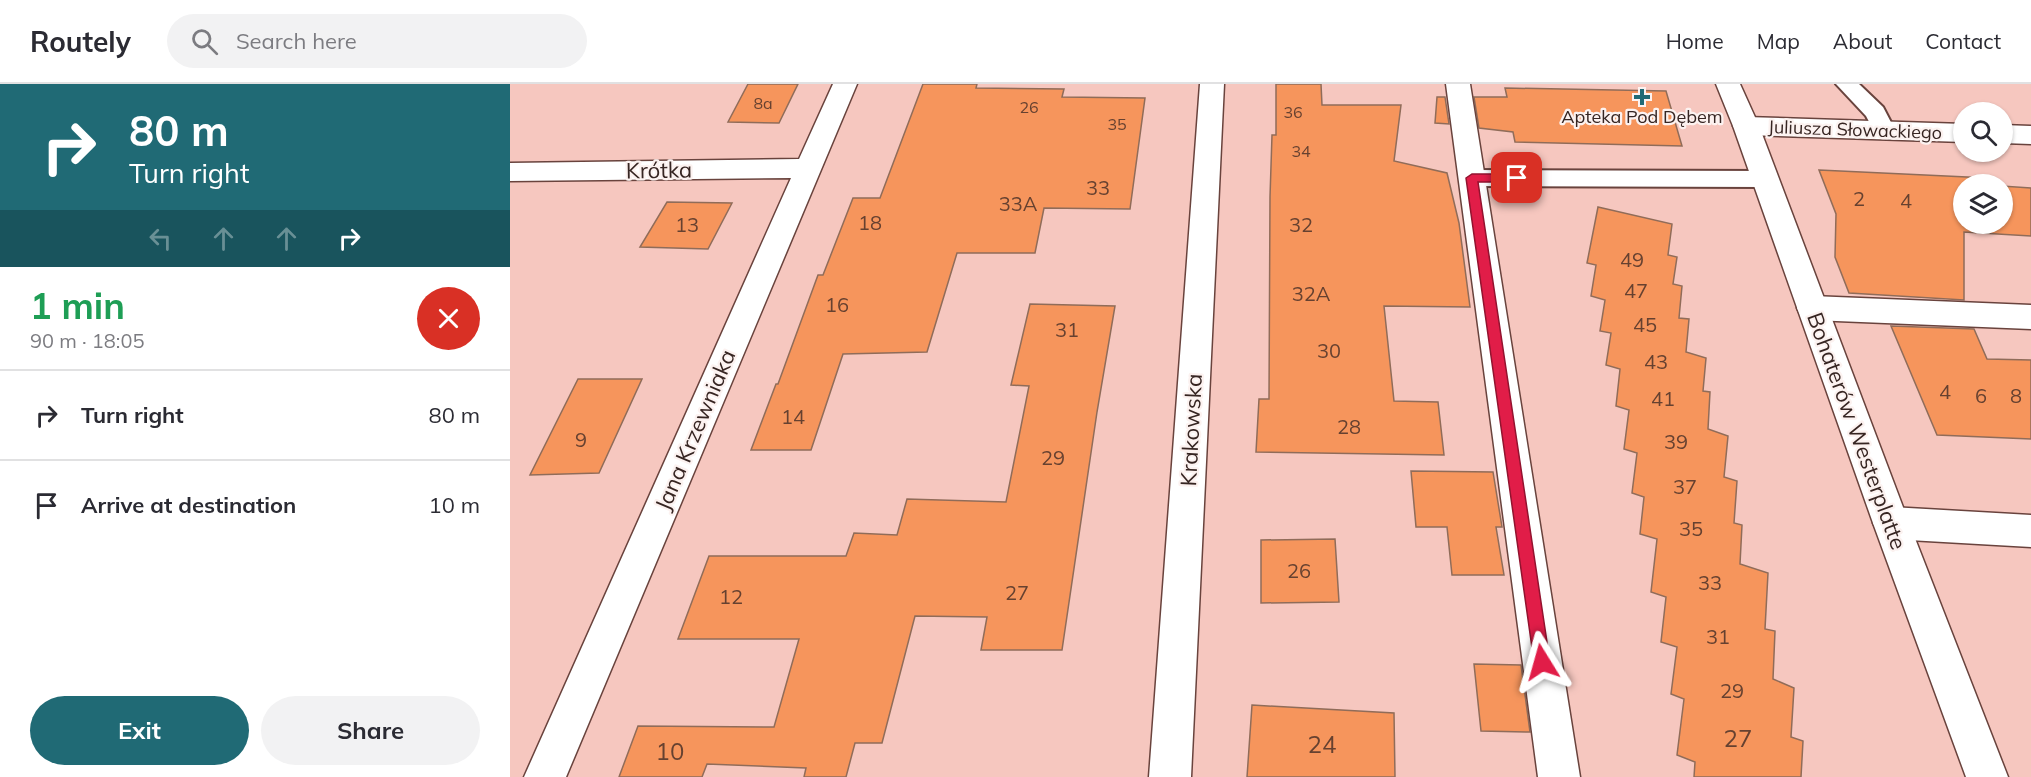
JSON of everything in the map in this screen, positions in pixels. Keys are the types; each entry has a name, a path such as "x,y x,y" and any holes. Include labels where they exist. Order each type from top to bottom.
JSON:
{"street":[{"name":"Jana Krzewniaka","path":"545,777 845,84"},
{"name":"Krakowska","path":"1170,777 1212,84"},
{"path":"1458,84 1558,777"},
{"name":"Bohaterów Westerplatte","path":"1728,84 1746,126 1891,523 1987,777"},
{"name":"Juliusza Słowackiego","path":"1746,126 1953,133"},
{"path":"2013,134 2031,135"},
{"name":"Krótka","path":"510,172 808,168"},
{"path":"1812,308 2031,317"},
{"path":"1891,523 2031,531"}],"lane":[{"path":"1847,84 1875,112 1884,130"},
{"path":"1472,178 1765,179"}],"building":[{"path":"748,84 798,84 779,123 728,122"},
{"path":"923,84 977,84 976,88 1064,89 1062,97 1145,98 1130,209 1044,208 1035,253 957,253 927,352 843,354 811,450 751,450 818,275 823,275 853,198 880,198"},
{"path":"1276,84 1321,84 1322,105 1401,105 1394,161 1447,173 1459,223 1470,307 1384,306 1394,401 1438,402 1444,455 1256,452 1259,399 1269,399 1270,197 1272,135 1276,135"},
{"path":"1505,88 1666,91 1682,146 1515,142 1513,132 1479,128 1474,97 1507,97"},
{"path":"1437,97 1445,97 1449,124 1435,123"},
{"path":"1819,170 1953,176 1953,234 1964,234 1964,300 1849,293 1835,257 1836,214"},
{"path":"2013,187 2031,188 2031,236 1998,234 2013,234"},
{"path":"667,202 732,203 708,249 640,247"},
{"path":"1598,207 1672,224 1668,255 1677,257 1673,284 1682,286 1679,318 1689,319 1686,352 1706,358 1703,391 1710,392 1708,429 1728,436 1724,477 1737,481 1734,523 1742,525 1740,564 1768,573 1765,629 1775,631 1773,679 1794,688 1791,737 1803,741 1801,777 1694,777 1695,762 1677,755 1684,699 1671,694 1677,647 1661,642 1666,597 1651,592 1657,539 1640,534 1644,497 1632,493 1637,453 1624,449 1629,410 1616,406 1620,369 1606,365 1611,333 1600,331 1605,300 1591,296 1596,265 1587,263"},
{"path":"1030,304 1115,306 1062,650 981,650 987,617 915,616 882,743 855,743 846,777 804,777 806,768 707,764 702,777 619,777 638,726 774,727 799,639 678,639 709,556 846,556 854,533 897,535 907,499 1006,502 1029,386 1011,385"},
{"path":"1891,326 1974,329 1987,359 2031,360 2031,439 1937,435"},
{"path":"578,379 642,379 599,473 530,475"},
{"path":"1411,471 1493,472 1502,527 1496,527 1504,575 1452,575 1447,527 1416,527"},
{"path":"1335,539 1339,602 1261,603 1261,540"},
{"path":"1474,664 1521,665 1530,732 1481,731"},
{"path":"1252,705 1394,713 1395,777 1247,777"}],"place":[{"name":"Apteka Pod Dębem","path":"1642,97"}],"route":[{"path":"1517,178 1472,178 1542,662"}]}
